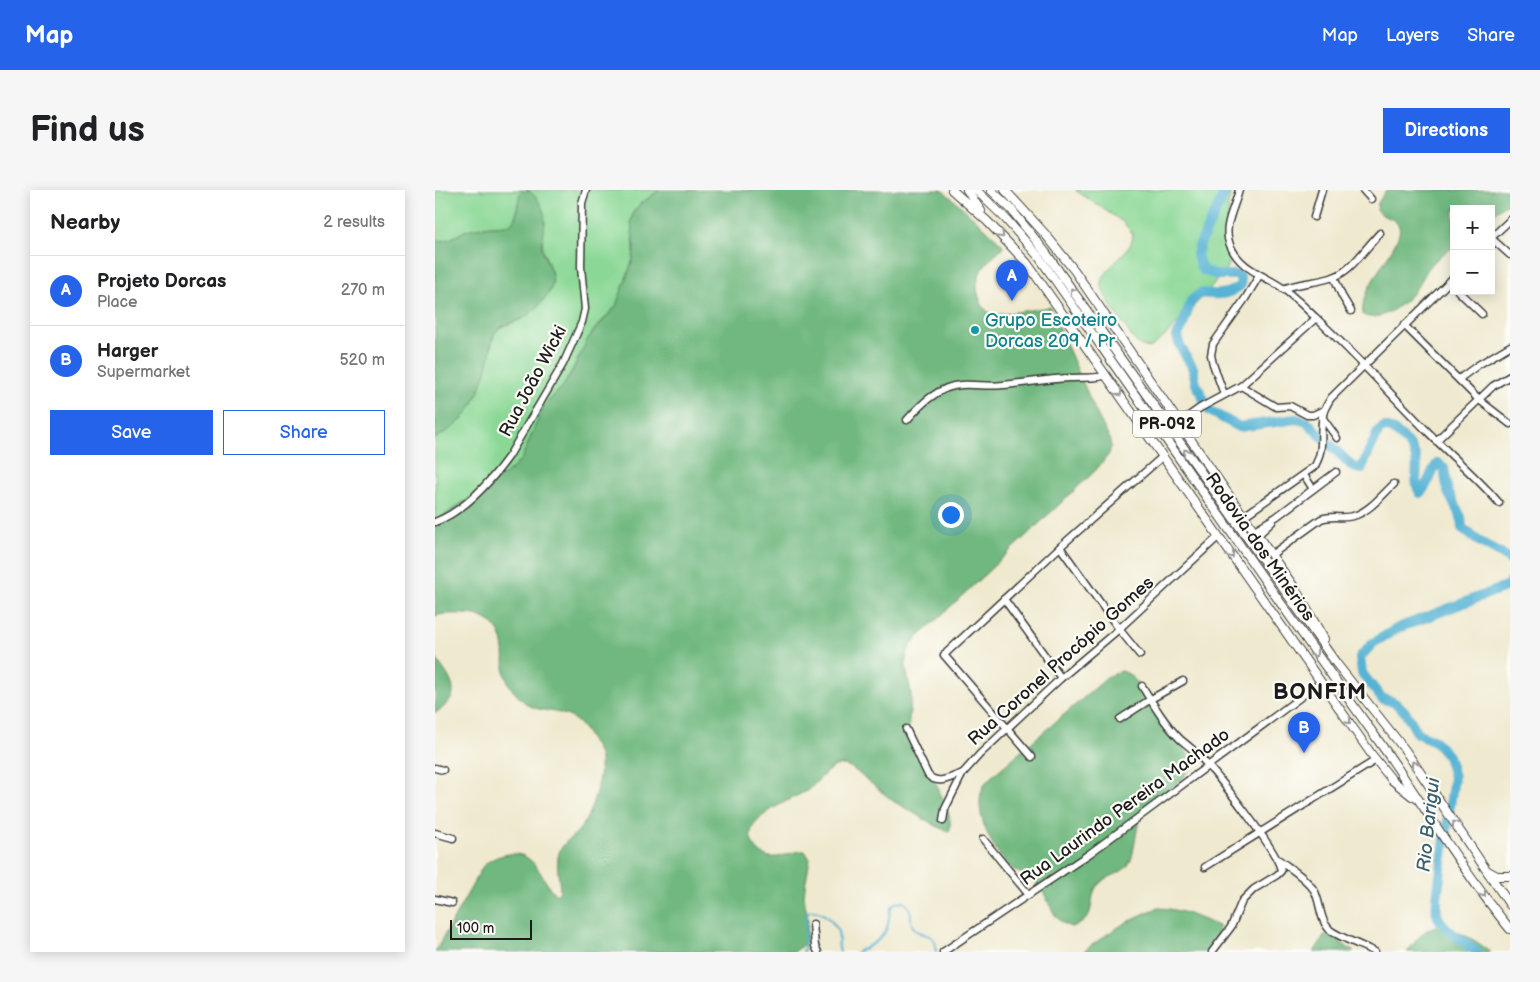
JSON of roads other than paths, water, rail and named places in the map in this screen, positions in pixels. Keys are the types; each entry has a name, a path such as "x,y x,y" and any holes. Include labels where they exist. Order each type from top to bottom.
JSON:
{"main road":[{"path":"952,190 987,221 1027,263 1218,538 1376,760 1392,780 1418,800"},
{"path":"967,190 987,221"},
{"name":"Rodovia dos Minérios","path":"976,190 1005,218 1039,257 1327,672 1386,752 1433,824 1510,930"},
{"name":"Rodovia dos Minérios","path":"991,190 1011,209 1046,253 1336,663 1405,750 1510,904"},
{"path":"1005,190 1046,234 1074,270 1294,587 1336,663"},
{"path":"1488,871 1497,876 1510,876"}],"street":[{"name":"Rua João Wicki","path":"435,522 448,517 459,509 500,469 563,364 582,322 585,308 581,267 581,227 582,203 586,190"},
{"path":"1239,190 1227,229 1229,243 1233,251 1248,268 1283,289 1316,318 1499,503"},
{"path":"1314,217 1322,190"},
{"path":"1363,190 1371,199"},
{"path":"1495,234 1510,220"},
{"path":"1283,289 1334,277 1344,272 1380,233"},
{"path":"1495,242 1510,255"},
{"path":"1224,394 1211,355 1213,344 1259,276"},
{"path":"1334,277 1351,311"},
{"path":"1243,516 1315,466 1320,458 1322,446 1322,417 1331,398 1448,282"},
{"path":"1462,295 1482,314"},
{"path":"1179,423 1200,408 1241,386 1316,318"},
{"path":"1404,325 1478,399 1510,424"},
{"path":"1459,379 1477,365 1510,346"},
{"path":"907,420 918,407 932,396 949,387 960,385 994,386 1093,376 1101,378 1106,375"},
{"path":"1436,441 1478,399 1493,386 1510,376"},
{"path":"1241,386 1276,407 1290,406 1307,415 1313,415 1324,410"},
{"path":"1322,417 1337,438"},
{"path":"1032,757 944,655 1003,599 1163,457"},
{"path":"1256,532 1336,472"},
{"path":"1304,475 1313,489"},
{"path":"1271,555 1321,519 1330,516 1351,517 1362,512 1394,484"},
{"name":"Rua Coronel Procópio Gomes","path":"943,821 945,809 963,773 1061,678 1119,629 1218,538"},
{"path":"1060,548 1140,655"},
{"path":"1003,599 1061,678"},
{"path":"1120,720 1151,699 1183,681"},
{"name":"Rua Laurindo Pereira Machado","path":"943,952 1089,854 1321,682"},
{"path":"1142,686 1180,739 1192,748 1208,765 1278,859 1303,877 1313,890 1329,930 1375,952"},
{"path":"906,729 928,775 933,780 938,782 963,773"},
{"path":"1205,867 1376,760"},
{"path":"435,768 443,770"},
{"path":"435,833 453,838"},
{"path":"983,839 1029,895"},
{"path":"1212,952 1231,927 1242,901 1254,889 1281,871 1278,859"},
{"path":"435,898 452,902"},
{"path":"813,924 815,946 818,952"}],"waterway":[{"name":"Rio Barigui","path":"1226,190 1200,244 1197,255 1202,270 1217,275 1237,275 1240,277 1241,285 1223,294 1201,293 1191,301 1177,336 1180,346 1193,368 1196,384 1210,411 1239,427 1296,419 1307,422 1353,467 1361,469 1379,430 1384,427 1389,428 1407,442 1415,455 1417,465 1416,479 1420,493 1438,463 1444,468 1448,492 1461,517 1462,528 1477,540 1510,560"},
{"name":"Rio Barigui","path":"1477,952 1443,925 1439,920 1437,912 1437,898 1454,777 1448,756 1435,741 1417,733 1400,706 1389,700 1382,699 1362,673 1360,657 1373,643 1398,628 1505,587 1510,582"},
{"path":"857,952 871,945 884,934 893,905 904,902 910,909 912,925 918,931 932,938 936,945 936,952"},
{"path":"803,952 805,925 809,911 818,912 830,920 839,934 840,952"}],"place":[{"name":"Projeto Dorcas","path":"1012,301"},
{"name":"Grupo Escoteiro Dorcas 209 / Pr","path":"975,330"},
{"name":"Harger","path":"1304,753"}],"district":[{"name":"BONFIM","path":"1320,692"}]}
